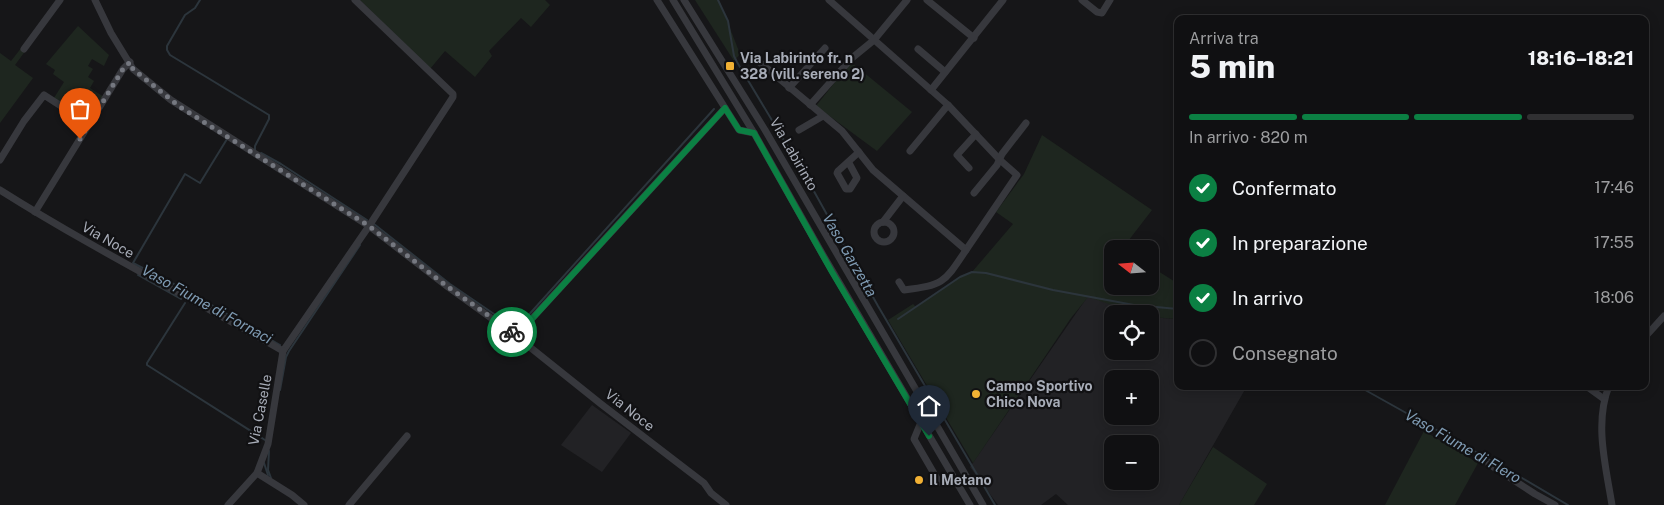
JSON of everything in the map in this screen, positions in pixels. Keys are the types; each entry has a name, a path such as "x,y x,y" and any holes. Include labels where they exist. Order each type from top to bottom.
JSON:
{"street":[{"path":"24,49 60,0"},
{"name":"Via Noce","path":"95,0 111,33 133,69 180,107 369,226 448,287 516,336 704,483 711,493 726,505"},
{"path":"284,351 452,99 453,94 355,0"},
{"name":"Via Labirinto","path":"657,0 739,130 754,133"},
{"name":"Via Labirinto","path":"673,0 754,133 970,505"},
{"name":"Via Labirinto","path":"684,0 766,130 983,505"},
{"path":"828,0 948,105 1000,160 1017,175 947,278 927,287 904,290 899,282"},
{"path":"837,7 843,0"},
{"path":"810,105 852,58 874,40 906,0"},
{"path":"927,0 974,38"},
{"path":"931,90 1003,0"},
{"path":"1082,0 1097,12 1102,13 1110,0"},
{"path":"790,88 825,48"},
{"path":"918,49 945,72"},
{"path":"757,60 842,131 873,170 966,250"},
{"path":"35,212 123,69 130,62"},
{"path":"0,160 32,109 44,95 89,124"},
{"path":"910,151 948,105"},
{"path":"516,336 725,108"},
{"path":"800,130 823,116"},
{"path":"974,193 1026,123"},
{"path":"969,168 956,155 976,134"},
{"path":"848,162 860,152"},
{"name":"Via Noce","path":"0,190 108,255 201,304 284,351"},
{"path":"883,222 903,196"},
{"path":"1649,333 1664,316"},
{"name":"Via Caselle","path":"228,505 257,473 268,444 284,351"},
{"path":"1592,390 1604,399"},
{"path":"1607,390 1604,399 1602,420 1603,448 1612,505"},
{"path":"921,422 914,439 939,482 955,479"},
{"path":"349,505 407,436"},
{"path":"1489,464 1555,505"},
{"path":"257,473 292,494 304,505"}],"shaded area":[{"path":"360,0 545,0 550,5 531,27 521,18 489,51 492,56 475,77 445,51 430,69"},
{"path":"695,0 719,0 740,54 734,61"},
{"path":"78,26 109,55 104,66 92,59 88,66 93,69 88,77 94,81 90,88 104,97 98,107 78,94 68,109 54,98 64,82 53,74 55,70 46,64"},
{"path":"22,47 26,50 15,65 33,78 0,123 0,53 11,61"},
{"path":"851,62 912,112 877,151 816,106"},
{"path":"1042,135 1152,210 1129,240 1104,240 1104,295 1159,295 1159,272 1174,281 1174,319 1159,318 1159,305 1112,305 1088,297 1071,318 973,463 888,320 913,304 916,307 960,277 972,272 1013,224 996,212 1024,174"},
{"path":"1088,296 1114,305 1104,305 1104,360 1159,360 1159,318 1174,319 1174,390 1245,390 1179,505 1068,505 1056,494 1041,505 998,505 970,467"},
{"path":"592,405 631,433 602,472 561,445"},
{"path":"1424,431 1478,463 1455,505 1385,505"},
{"path":"1213,447 1267,484 1254,505 1179,505"}],"waterway":[{"name":"Vaso Fiume di Flero","path":"200,0 195,8 185,15 167,46 167,50 170,55 269,115 255,150"},
{"name":"Vaso Garzetta","path":"718,0 728,21 734,56 737,62 806,177 878,306 995,505"},
{"name":"Vaso Fiume di Flero","path":"374,224 450,284 516,329 714,109"},
{"name":"Vaso Fiume di Fornaci","path":"227,139 200,183 185,174 133,263 191,293 280,345"},
{"name":"Vaso Fiume di Flero","path":"261,153 367,220"},
{"path":"280,390 286,357 289,351 360,245"},
{"name":"Vaso Fiume di Flero","path":"898,319 960,277 972,272 986,273 1053,290 1134,305 1174,309"},
{"name":"Vaso Fiume di Fornaci","path":"138,275 181,299"},
{"name":"Vaso Fiume di Fornaci","path":"185,303 147,365 265,440"},
{"name":"Vaso Fiume di Flero","path":"1365,390 1568,505"},
{"name":"Vaso Fiume di Fornaci","path":"269,451 268,470 271,478"},
{"name":"Vaso Fiume di Fornaci","path":"264,463 268,475"}],"way so far":[{"path":"80,139 123,69 130,62 133,69 180,107 369,226 448,287 512,332"}],"place":[{"name":"Via Labirinto fr. n 328 (vill. sereno 2)","path":"730,66"},
{"name":"Campo Sportivo Chico Nova","path":"976,394"},
{"name":"Il Metano","path":"919,480"}],"route":[{"path":"512,332 516,336 520,332 725,108 739,130 754,133 832,272 929,436"}]}
